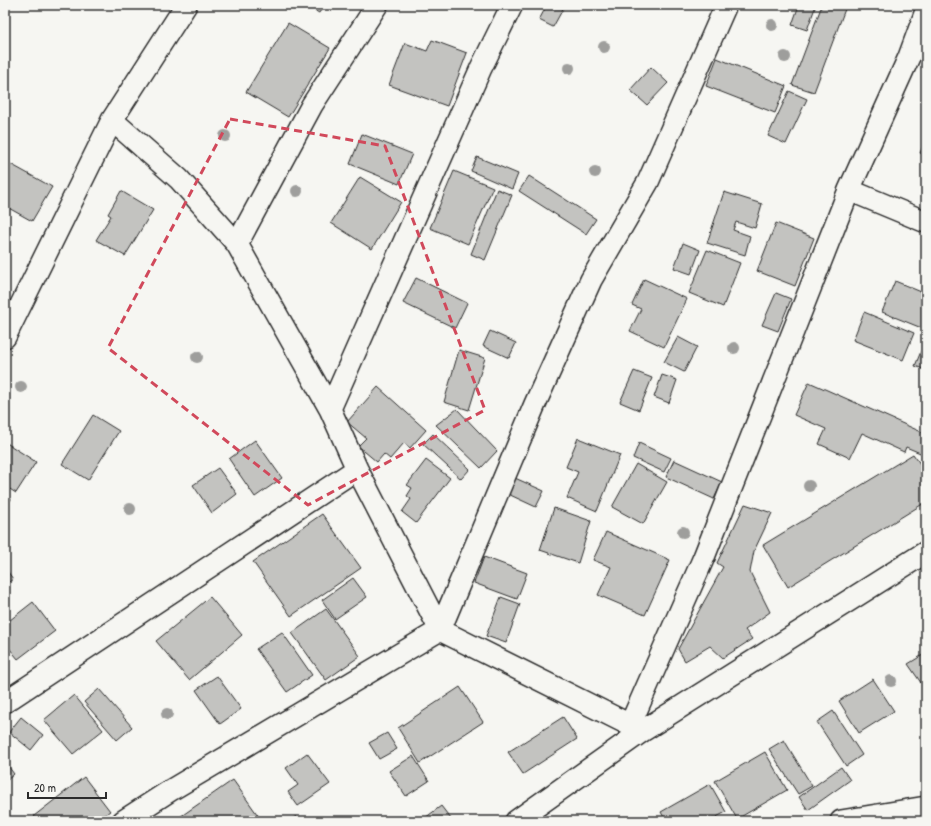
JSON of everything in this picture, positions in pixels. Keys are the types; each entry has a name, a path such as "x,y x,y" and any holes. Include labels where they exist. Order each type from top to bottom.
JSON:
{"street":[{"path":"5,337 112,120 186,5"},
{"path":"237,244 312,105 378,5"},
{"path":"330,409 480,68 512,5"},
{"path":"123,821 170,790 440,630 535,404 591,280 648,182 726,5"},
{"path":"637,728 849,190 909,57 926,11"},
{"path":"112,120 179,179 237,244 330,409 357,469 440,630 637,728"},
{"path":"849,190 926,222"},
{"path":"5,702 357,469"},
{"path":"516,821 637,728 926,552"},
{"path":"841,821 926,807"}],"highlighted area":[{"path":"230,119 385,146 485,410 308,505 108,348"}],"building":[{"path":"305,5 324,5 319,13"},
{"path":"547,5 564,7 553,27 539,20"},
{"path":"799,5 816,5 807,30 792,25"},
{"path":"822,5 835,5 845,9 814,92 792,85"},
{"path":"288,23 330,48 288,117 246,92"},
{"path":"432,40 467,53 447,106 389,85 405,43 427,51"},
{"path":"717,58 786,86 775,113 706,86"},
{"path":"651,67 668,83 647,105 630,90"},
{"path":"789,91 807,99 786,144 768,136"},
{"path":"362,134 412,154 399,184 350,164"},
{"path":"926,139 926,155 920,153"},
{"path":"477,157 518,174 512,189 471,171"},
{"path":"5,161 52,187 32,221 5,206"},
{"path":"454,171 493,187 468,244 430,228"},
{"path":"529,176 596,219 586,234 519,191"},
{"path":"360,177 401,202 372,249 331,223"},
{"path":"497,189 512,195 485,260 471,254"},
{"path":"121,191 153,210 125,256 96,240 111,216 108,214"},
{"path":"724,192 762,204 755,228 736,222 733,230 750,236 745,255 707,243"},
{"path":"776,223 814,238 795,286 757,271"},
{"path":"683,243 700,250 691,274 674,268"},
{"path":"707,250 740,263 723,307 689,293"},
{"path":"416,278 467,303 455,328 403,303"},
{"path":"644,279 687,299 664,347 630,331 641,309 632,305"},
{"path":"895,281 926,294 926,325 924,329 882,312"},
{"path":"776,293 791,299 778,331 762,325"},
{"path":"864,312 914,333 903,360 853,340"},
{"path":"490,331 516,343 509,358 483,346"},
{"path":"678,337 697,347 684,372 664,362"},
{"path":"926,339 926,370 915,366"},
{"path":"459,350 485,358 469,410 444,402"},
{"path":"634,371 652,378 639,410 620,402"},
{"path":"662,375 677,380 669,403 654,397"},
{"path":"809,382 926,434 925,455 906,447 904,452 862,433 850,458 819,444 826,429 794,415"},
{"path":"378,387 426,430 410,448 404,443 390,459 384,454 377,462 358,446 366,438 347,422"},
{"path":"457,409 497,451 481,468 436,425"},
{"path":"93,415 119,431 88,480 62,464"},
{"path":"433,434 470,469 461,479 423,444"},
{"path":"578,438 620,455 597,511 567,498 578,472 566,467"},
{"path":"255,440 282,478 255,497 229,459"},
{"path":"5,442 36,462 16,493 5,486"},
{"path":"639,443 671,458 664,472 633,458"},
{"path":"913,454 926,472 926,502 788,587 763,545"},
{"path":"426,460 450,478 416,523 402,512 411,499 407,496 412,488 407,485"},
{"path":"674,460 722,482 714,499 666,477"},
{"path":"636,464 667,482 643,524 612,507"},
{"path":"218,468 237,494 212,513 193,485"},
{"path":"515,478 544,491 536,507 508,494"},
{"path":"5,495 11,499 5,509"},
{"path":"745,504 772,513 754,551 750,572 770,612 745,630 752,639 723,658 710,646 685,661 678,649 723,567 717,563"},
{"path":"554,508 591,521 578,563 540,550"},
{"path":"322,514 361,568 291,616 253,562"},
{"path":"606,532 670,560 645,615 598,595 611,567 593,560"},
{"path":"484,557 527,573 517,599 474,583"},
{"path":"5,568 13,579 5,585"},
{"path":"353,578 367,597 335,619 322,600"},
{"path":"210,597 242,635 189,680 156,641"},
{"path":"501,597 520,604 506,643 486,636"},
{"path":"33,602 55,631 18,659 5,643 5,624"},
{"path":"326,609 360,656 326,680 292,633"},
{"path":"282,632 312,675 287,692 256,649"},
{"path":"926,653 926,690 908,664"},
{"path":"217,676 241,709 220,724 196,690"},
{"path":"873,679 894,711 859,733 839,701"},
{"path":"460,687 483,722 420,763 398,728"},
{"path":"99,689 132,727 117,740 84,702"},
{"path":"74,695 103,730 73,754 44,720"},
{"path":"833,711 862,755 846,766 817,722"},
{"path":"21,717 43,735 31,750 9,732"},
{"path":"563,717 577,739 523,774 508,752"},
{"path":"387,733 397,749 379,759 369,743"},
{"path":"784,740 812,786 798,794 769,749"},
{"path":"765,752 787,790 737,819 715,781"},
{"path":"307,753 330,784 298,806 288,792 298,785 286,768"},
{"path":"413,756 429,781 406,796 389,771"},
{"path":"5,762 14,774 5,782"},
{"path":"841,767 850,780 808,810 799,797"},
{"path":"84,777 110,811 96,821 38,821 34,816"},
{"path":"233,780 262,821 178,821 177,819"},
{"path":"710,784 726,812 709,821 666,821 661,812"},
{"path":"441,806 451,819 448,821 421,821"},
{"path":"296,816 300,821 289,821"}]}
